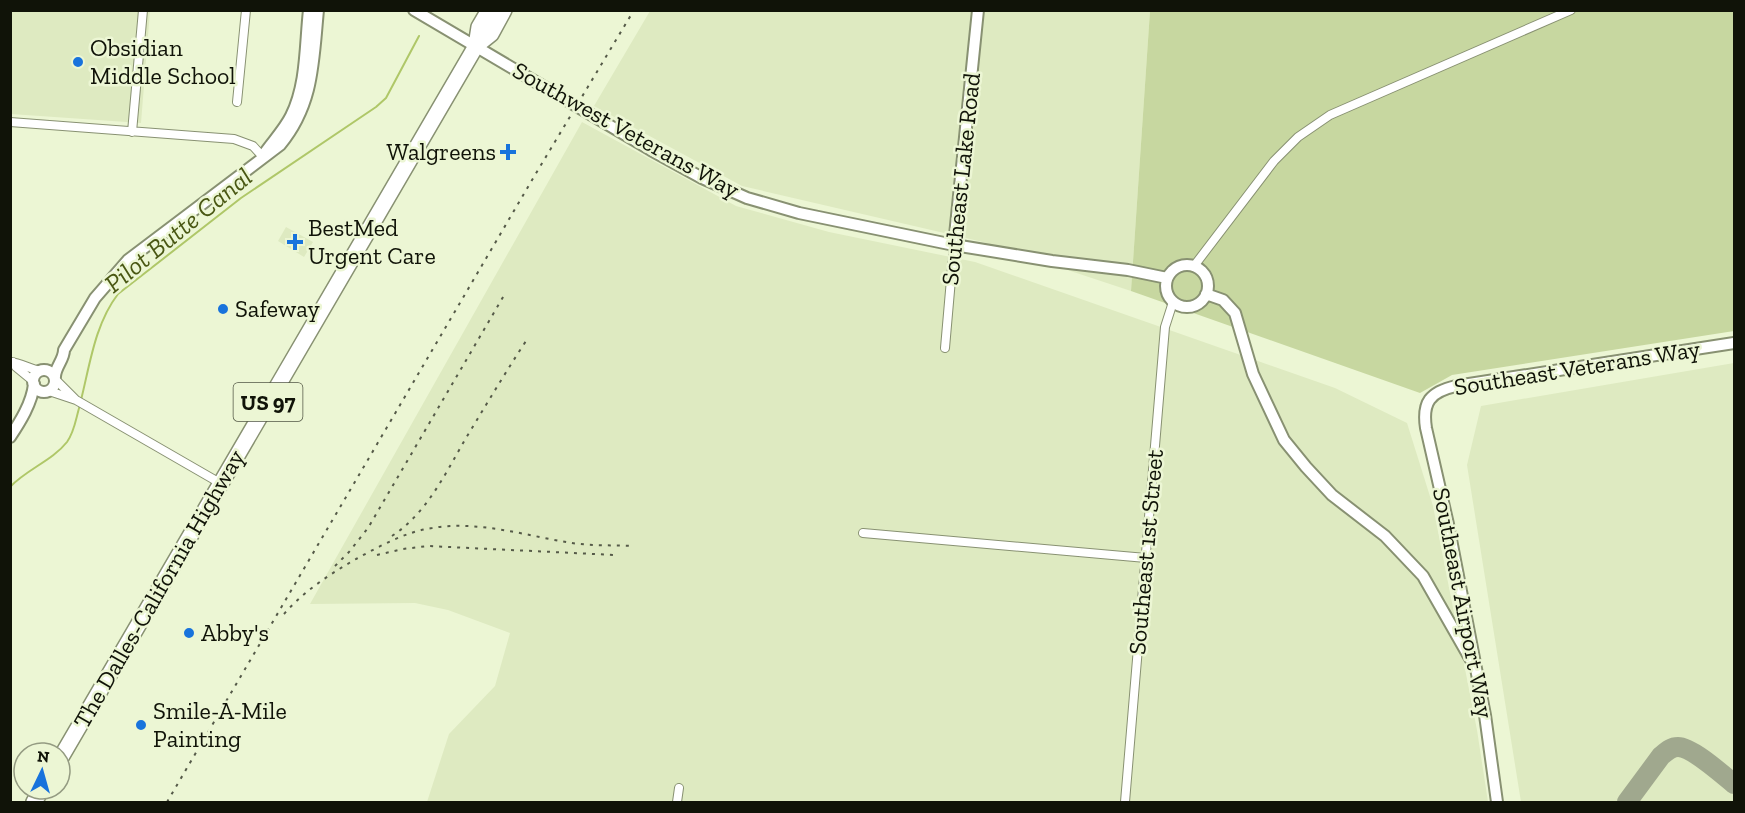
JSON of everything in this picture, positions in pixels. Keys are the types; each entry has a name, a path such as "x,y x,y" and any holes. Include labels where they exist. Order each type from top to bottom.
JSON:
{"highway":[{"name":"The Dalles-California Highway","path":"476,46 479,27 489,10"},
{"name":"The Dalles-California Highway","path":"70,741 476,46 491,34 504,10"}],"main road":[{"path":"263,157 283,129 302,85 309,10"},
{"path":"10,437 24,415 33,392 36,374 49,367 59,352 63,350 95,298 128,260 280,145 290,133 305,103 310,86 318,10"},
{"name":"Southwest Veterans Way","path":"414,10 651,150 702,178 747,198 799,213 954,245"},
{"name":"Southeast Lake Road","path":"954,245 978,10"},
{"path":"954,245 1052,261 1128,270 1167,278"},
{"path":"1188,265 1194,267 1204,275 1206,294 1203,299 1192,306 1179,305 1173,302 1166,291 1167,278 1175,268 1188,265"},
{"path":"1206,294 1223,300 1235,313 1253,374 1284,440 1332,495 1385,536 1423,576 1475,669"},
{"name":"Southeast Veterans Way","path":"1426,405 1432,395 1456,386 1734,343"},
{"path":"24,415 47,391 54,387 55,370 64,354 63,350"},
{"path":"43,370 50,372 55,378"},
{"path":"34,383 38,390 47,391"},
{"name":"Southeast Airport Way","path":"1426,405 1424,416 1426,428 1448,524 1485,716 1497,802"}],"street":[{"path":"132,132 143,10"},
{"path":"237,102 246,10"},
{"path":"1194,267 1274,161 1298,137 1330,115 1570,10"},
{"path":"10,122 234,139 253,146 263,157"},
{"name":"Southeast Lake Road","path":"945,348 954,245"},
{"name":"Southeast 1st Street","path":"1125,802 1165,327 1173,302"},
{"path":"12,362 43,370"},
{"path":"12,362 34,383"},
{"path":"55,378 76,400"},
{"path":"47,391 76,400 220,483"},
{"path":"863,533 1146,558"},
{"path":"677,802 679,788"}],"shaded area":[{"name":"Obsidian Middle School","path":"10,11 150,11 141,123 11,114"},
{"path":"650,11 1150,11 1131,291 983,242 742,186 594,106"},
{"path":"1150,11 1734,11 1734,331 1452,375 1420,393 1131,291"},
{"path":"582,122 736,206 829,232 975,262 1335,388 1407,423 1433,506 1477,730 1488,802 427,802 449,734 495,686 510,633 448,610 415,603 310,604"},
{"name":"BestMed Urgent Care","path":"286,227 313,242 304,257 278,241"},
{"path":"1734,363 1734,802 1521,802 1467,465 1481,406"}],"waterway":[{"name":"Pilot Butte Canal","path":"81,400 99,331 118,294 241,198 376,107 386,98 419,36"},
{"name":"Pilot Butte Canal","path":"10,487 54,455 67,442 74,429 80,405"}],"taxiway":[{"path":"1627,802 1661,756 1676,747 1684,748 1699,756 1734,784"}],"railway":[{"path":"167,802 634,10"},
{"path":"335,566 368,528 506,292"},
{"path":"392,536 415,516 443,479 526,341"},
{"path":"284,614 309,590 346,565 393,540 432,528 485,527 580,544 632,546"},
{"path":"377,555 428,546 615,555"}],"place":[{"name":"Obsidian Middle School","path":"78,62"},
{"name":"Walgreens","path":"508,152"},
{"name":"BestMed Urgent Care","path":"295,242"},
{"name":"Safeway","path":"223,309"},
{"name":"Abby's","path":"189,633"},
{"name":"Smile-A-Mile Painting","path":"141,725"}]}
